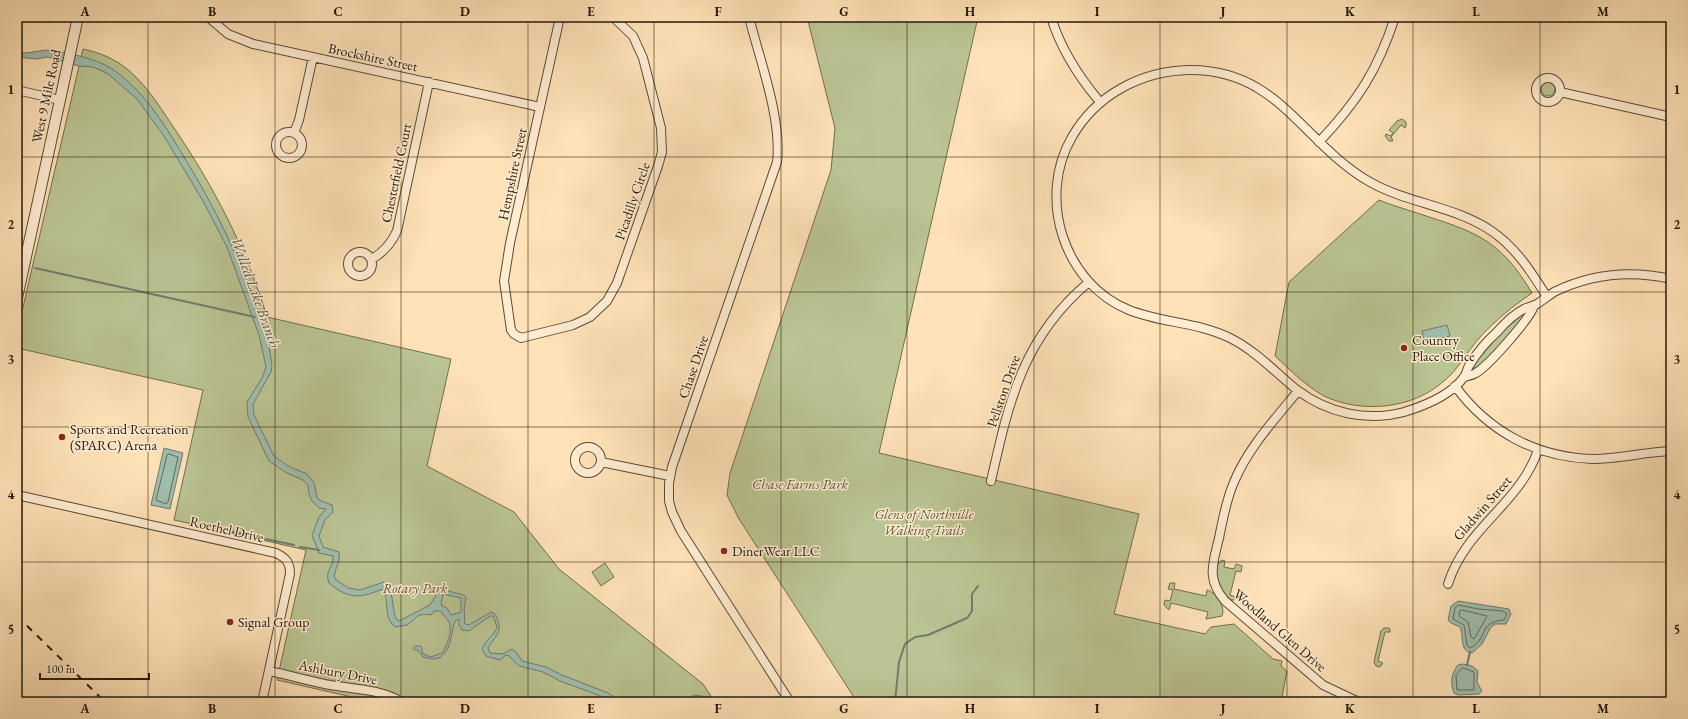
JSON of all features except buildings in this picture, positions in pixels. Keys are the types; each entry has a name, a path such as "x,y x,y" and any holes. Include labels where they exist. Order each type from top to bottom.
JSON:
{"street":[{"name":"West 9 Mile Road","path":"17,298 19,278 78,17"},
{"name":"Brockshire Street","path":"208,17 228,34 244,41 540,107"},
{"name":"Hempshire Street","path":"516,335 512,330 504,280 510,243 560,17"},
{"name":"Picadilly Circle","path":"516,335 521,338 530,337 573,325 590,317 607,301 617,283 658,166 662,152 661,128 643,58 633,36 613,17"},
{"name":"Chase Drive","path":"749,17 776,121 779,147 777,162 670,476 669,501 676,520 790,702"},
{"path":"1051,17 1070,63 1100,102"},
{"path":"1319,142 1348,111 1363,90 1380,59 1394,17"},
{"path":"294,133 299,120 313,57"},
{"path":"1547,297 1518,254 1496,234 1462,215 1415,201 1380,188 1352,171 1319,142 1288,110 1266,93 1247,82 1221,74 1185,70 1155,75 1129,84 1100,102 1082,122 1068,144 1057,174 1055,192 1056,213 1062,235 1074,260 1089,282 1126,309 1151,317 1205,328 1230,338 1256,354 1298,390 1330,408 1355,415 1378,417 1405,412 1438,398 1455,386 1464,377 1469,365 1497,331 1526,308 1534,306 1563,288 1600,276 1636,274 1671,278"},
{"name":"Chesterfield Court","path":"372,259 384,251 392,242 397,231 429,82"},
{"path":"17,90 60,100"},
{"path":"1560,92 1671,117"},
{"name":"Pellston Drive","path":"991,481 1004,423 1018,377 1048,325 1062,308 1089,282"},
{"path":"1464,377 1476,374 1493,357 1528,318 1534,306"},
{"path":"1455,386 1467,402 1488,422 1517,441 1538,450 1560,456 1592,459 1671,451"},
{"name":"Woodland Glen Drive","path":"1298,390 1254,446 1241,468 1229,495 1212,570 1214,585 1220,595 1300,667 1323,684 1358,702"},
{"name":"Gladwin Street","path":"1448,584 1456,561 1463,550 1518,488 1531,467 1538,450"},
{"path":"601,462 670,476"},
{"name":"Roethel Drive","path":"17,495 276,553 283,556 288,561 290,574 262,702"},
{"name":"Ashbury Drive","path":"269,671 328,684 374,691 402,702"},
{"path":"1484,702 1511,702"}],"green space":[{"name":"Chase Farms Park","path":"807,17 978,17 879,453 1139,514 1114,614 1205,634 1211,627 1234,624 1273,659 1282,661 1281,666 1287,671 1281,702 857,702 739,519 727,495 730,473 831,170 835,128"},
{"name":"Rotary Park","path":"83,49 103,55 130,71 150,93 161,109 215,194 239,242 259,291 267,317 451,359 427,466 514,512 559,569 703,684 715,702 374,702 277,680 306,550 174,520 203,390 17,348 17,333"},
{"path":"1545,82 1551,82 1555,86 1555,92 1551,96 1545,96 1541,92 1541,86"},
{"path":"1402,119 1406,122 1405,128 1401,125 1391,137 1393,141 1389,141 1385,136 1386,134 1390,136 1393,133 1389,130 1397,121"},
{"path":"1379,200 1455,226 1484,240 1508,260 1532,293 1511,308 1493,324 1476,341 1449,376 1432,390 1418,398 1402,403 1370,407 1339,402 1324,396 1305,383 1275,356 1289,282"},
{"path":"1525,312 1526,313 1501,345 1485,361 1473,368 1474,364 1500,334"},
{"path":"1222,560 1225,561 1224,567 1234,569 1236,564 1242,566 1241,572 1236,571 1230,595 1236,597 1234,600 1231,600 1224,592 1216,575 1218,564"},
{"path":"605,563 614,577 601,586 592,572"},
{"path":"1170,583 1175,583 1174,589 1206,596 1207,590 1210,591 1217,597 1223,608 1222,616 1206,619 1208,612 1171,603 1169,610 1164,605 1165,600 1170,601 1173,590 1168,589"},
{"path":"1384,628 1389,628 1390,632 1385,632 1378,661 1383,663 1380,667 1376,666 1374,662 1381,631"}],"water":[{"path":"46,50 62,52 98,62 112,69 130,83 154,110 203,189 240,265 261,319 269,347 272,365 271,372 253,404 254,415 274,456 288,466 307,474 314,483 317,498 332,505 333,512 325,520 319,536 323,547 339,552 339,561 334,576 335,579 348,588 360,590 384,582 390,590 394,614 396,619 399,621 430,605 440,589 464,595 466,598 464,608 465,624 469,625 491,612 495,614 498,620 499,629 497,635 488,648 490,653 503,654 512,649 522,661 546,667 608,693 617,699 624,701 631,698 639,702 610,702 606,698 560,681 543,672 519,666 509,656 506,655 500,660 486,656 482,650 483,647 497,627 493,616 490,616 469,631 462,630 459,625 459,619 455,621 449,646 444,654 439,658 432,659 423,657 418,650 414,650 413,648 415,646 421,646 423,654 431,657 442,653 446,646 450,634 450,626 441,611 434,611 431,615 420,615 407,625 395,627 389,619 385,594 382,589 367,595 354,596 342,592 329,583 328,572 333,556 319,553 312,535 319,517 326,509 319,508 312,501 309,494 308,485 303,480 285,472 269,461 248,417 247,402 262,378 266,367 259,335 227,247 203,201 164,136 137,99 107,73 93,67 79,66 47,57 36,59 17,57 17,51 26,53","holes":["443,594 461,598 461,612 451,615 447,608 441,605"]},
{"path":"1447,325 1450,336 1424,342 1422,331"},
{"path":"164,448 183,453 170,509 151,505"},
{"path":"1458,601 1509,609 1511,614 1506,624 1495,624 1491,627 1482,644 1472,653 1465,649 1460,627 1448,620 1451,606"},
{"path":"1463,664 1472,666 1478,671 1477,682 1482,691 1479,694 1458,695 1454,693 1452,686 1453,675 1458,665"},
{"path":"694,695 709,697 717,702 687,702 687,699"}],"waterway":[{"name":"Walled Lake Branch","path":"35,268 255,317"},
{"path":"210,527 294,545"},
{"path":"300,547 319,550"},
{"path":"895,702 899,662 905,644 915,637 928,635 967,618 972,611 972,594 978,586"},
{"path":"1467,665 1470,652"}],"railway":[{"path":"17,616 105,702"}],"place":[{"name":"Country Place Office","path":"1404,348"},
{"name":"Sports and Recreation (SPARC) Arena","path":"62,437"},
{"name":"DinerWear LLC","path":"724,551"},
{"name":"Signal Group","path":"230,622"}],"park label":[{"name":"Glens of Northville Walking Trails","path":"924,522"}]}
